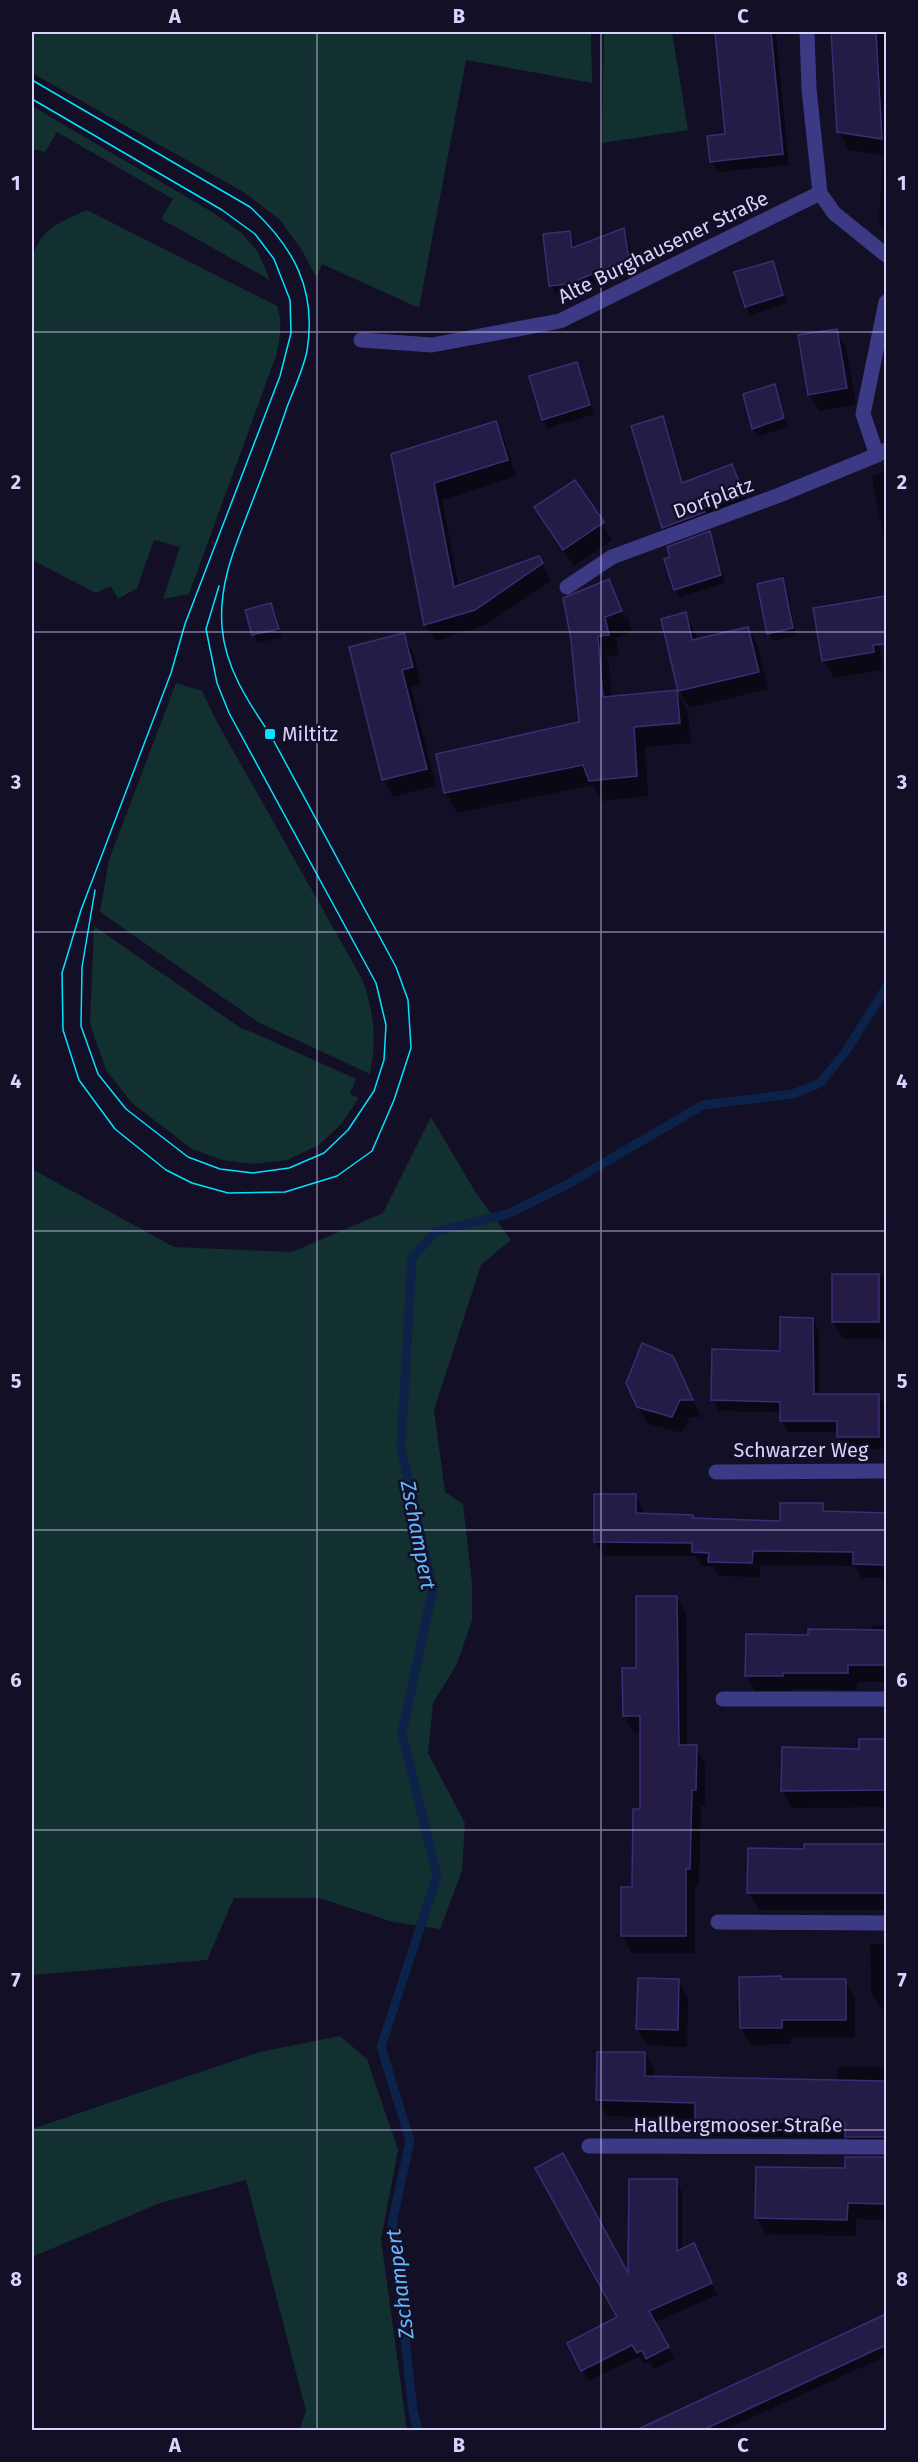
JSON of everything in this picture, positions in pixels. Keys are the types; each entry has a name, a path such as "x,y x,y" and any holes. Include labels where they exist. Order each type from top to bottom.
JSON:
{"street":[{"path":"807,32 808,89 820,193 834,213 886,255"},
{"name":"Alte Burghausener Straße","path":"361,339 432,345 560,321 820,193"},
{"name":"Dorfplatz","path":"567,587 612,557 777,496 882,453 863,414 886,302"},
{"name":"Schwarzer Weg","path":"716,1472 886,1471"},
{"path":"723,1699 886,1699"},
{"path":"718,1922 886,1923"},
{"name":"Hallbergmooser Straße","path":"589,2146 886,2147"}],"green space":[{"path":"32,32 591,32 592,83 466,60 419,308 322,264 316,277 303,252 280,220 245,193 32,73"},
{"path":"604,32 672,32 688,130 602,143"},
{"path":"32,106 212,212 242,233 258,252 270,280 161,219 173,199 57,132 45,152 32,149"},
{"path":"87,210 277,306 279,312 280,331 276,356 189,594 163,599 180,547 154,540 137,588 118,599 111,586 96,593 32,560 32,259 40,240 52,227"},
{"path":"176,683 202,691 216,720 362,979 373,1025 370,1074 258,1022 100,912 109,860"},
{"path":"94,926 242,1029 356,1079 350,1094 359,1098 341,1124 319,1145 287,1160 253,1164 222,1160 192,1149 132,1103 106,1070 90,1024"},
{"path":"431,1117 476,1193 511,1240 481,1265 434,1410 445,1492 463,1504 472,1583 472,1620 457,1664 433,1703 428,1753 465,1823 462,1871 440,1929 393,1922 319,1898 234,1898 207,1960 32,1975 32,1169 174,1247 292,1252 383,1213"},
{"path":"340,2036 367,2059 398,2150 381,2239 407,2430 299,2430 306,2411 246,2180 160,2203 32,2257 32,2129 260,2052"}],"building":[{"path":"715,32 771,32 783,154 710,162 707,136 725,134"},
{"path":"831,32 876,32 882,139 837,132"},
{"path":"624,228 629,259 568,284 549,286 543,234 570,231 572,248"},
{"path":"773,261 783,295 745,307 734,272"},
{"path":"837,329 847,388 808,395 798,335"},
{"path":"577,362 590,405 542,420 529,376"},
{"path":"775,384 784,418 752,429 743,394"},
{"path":"663,416 682,483 732,464 743,492 703,507 705,512 662,528 631,426"},
{"path":"496,421 508,460 434,483 454,587 539,556 543,563 475,610 424,625 391,454"},
{"path":"575,480 604,522 563,550 534,507"},
{"path":"710,531 721,575 674,590 664,559 670,557 667,547"},
{"path":"783,578 793,628 767,634 757,584"},
{"path":"609,579 622,611 605,617 609,635 598,636 603,697 677,690 680,723 634,727 637,776 589,781 583,765 444,793 436,754 579,722 571,639 563,598"},
{"path":"886,596 886,644 873,645 874,652 822,661 813,608"},
{"path":"271,603 279,629 252,635 245,610"},
{"path":"686,612 692,640 748,627 759,672 678,691 661,619"},
{"path":"404,633 413,667 402,670 427,769 382,780 349,647"},
{"path":"832,1274 879,1274 879,1322 832,1322"},
{"path":"780,1317 813,1318 814,1394 879,1394 879,1437 837,1437 837,1421 780,1421 780,1402 711,1400 712,1349 780,1351"},
{"path":"642,1343 673,1356 693,1400 680,1400 672,1417 637,1407 626,1383"},
{"path":"594,1494 636,1494 636,1513 693,1515 693,1518 780,1521 780,1503 823,1503 823,1511 886,1513 886,1565 853,1564 853,1552 753,1551 752,1563 708,1562 709,1553 692,1552 692,1543 594,1542"},
{"path":"636,1596 677,1596 679,1745 697,1745 696,1790 692,1790 690,1869 686,1869 686,1936 621,1936 621,1887 632,1887 633,1809 640,1809 640,1716 623,1716 622,1668 636,1668"},
{"path":"808,1629 886,1630 886,1665 848,1665 848,1673 783,1673 783,1676 745,1676 746,1634 808,1635"},
{"path":"859,1739 886,1739 886,1790 781,1791 782,1747 859,1749"},
{"path":"804,1844 886,1844 886,1893 747,1893 748,1848 804,1849"},
{"path":"781,1976 781,1979 846,1979 846,2020 782,2020 782,2028 740,2028 739,1977"},
{"path":"638,1978 679,1979 678,2030 636,2029"},
{"path":"597,2052 645,2052 645,2076 886,2081 886,2137 845,2137 845,2123 695,2120 695,2103 596,2100"},
{"path":"563,2153 628,2273 629,2179 677,2179 677,2251 694,2243 712,2283 649,2311 669,2347 646,2359 642,2350 637,2353 632,2345 581,2371 567,2343 617,2317 535,2168"},
{"path":"845,2157 886,2157 886,2204 848,2203 847,2220 755,2218 756,2167 845,2168"},
{"path":"886,2314 886,2345 703,2430 636,2430"}],"waterway":[{"name":"Zschampert","path":"418,2430 413,2411 392,2223 410,2141 381,2047 437,1876 402,1733 433,1588 401,1448 412,1258 435,1232 510,1213 566,1185 703,1105 793,1094 820,1083 846,1051 886,988"}],"tram line":[{"path":"32,80 250,207 279,238 290,254 305,289 309,329 307,351 228,571 222,612 224,642 239,684 270,734 396,967 408,1000 411,1048 394,1100 372,1151 337,1176 285,1192 228,1193 192,1183 166,1170 115,1129 79,1080 63,1030 62,973 81,910 171,673 185,624 280,376 291,333 290,300 274,259 255,234 222,210 32,99"},
{"path":"95,890 82,967 81,1026 98,1074 126,1109 188,1157 220,1169 253,1173 289,1168 324,1153 348,1130 374,1091 384,1060 386,1025 376,983 229,713 217,683 206,629 219,586"}],"place":[{"name":"Miltitz","path":"270,734"}]}
